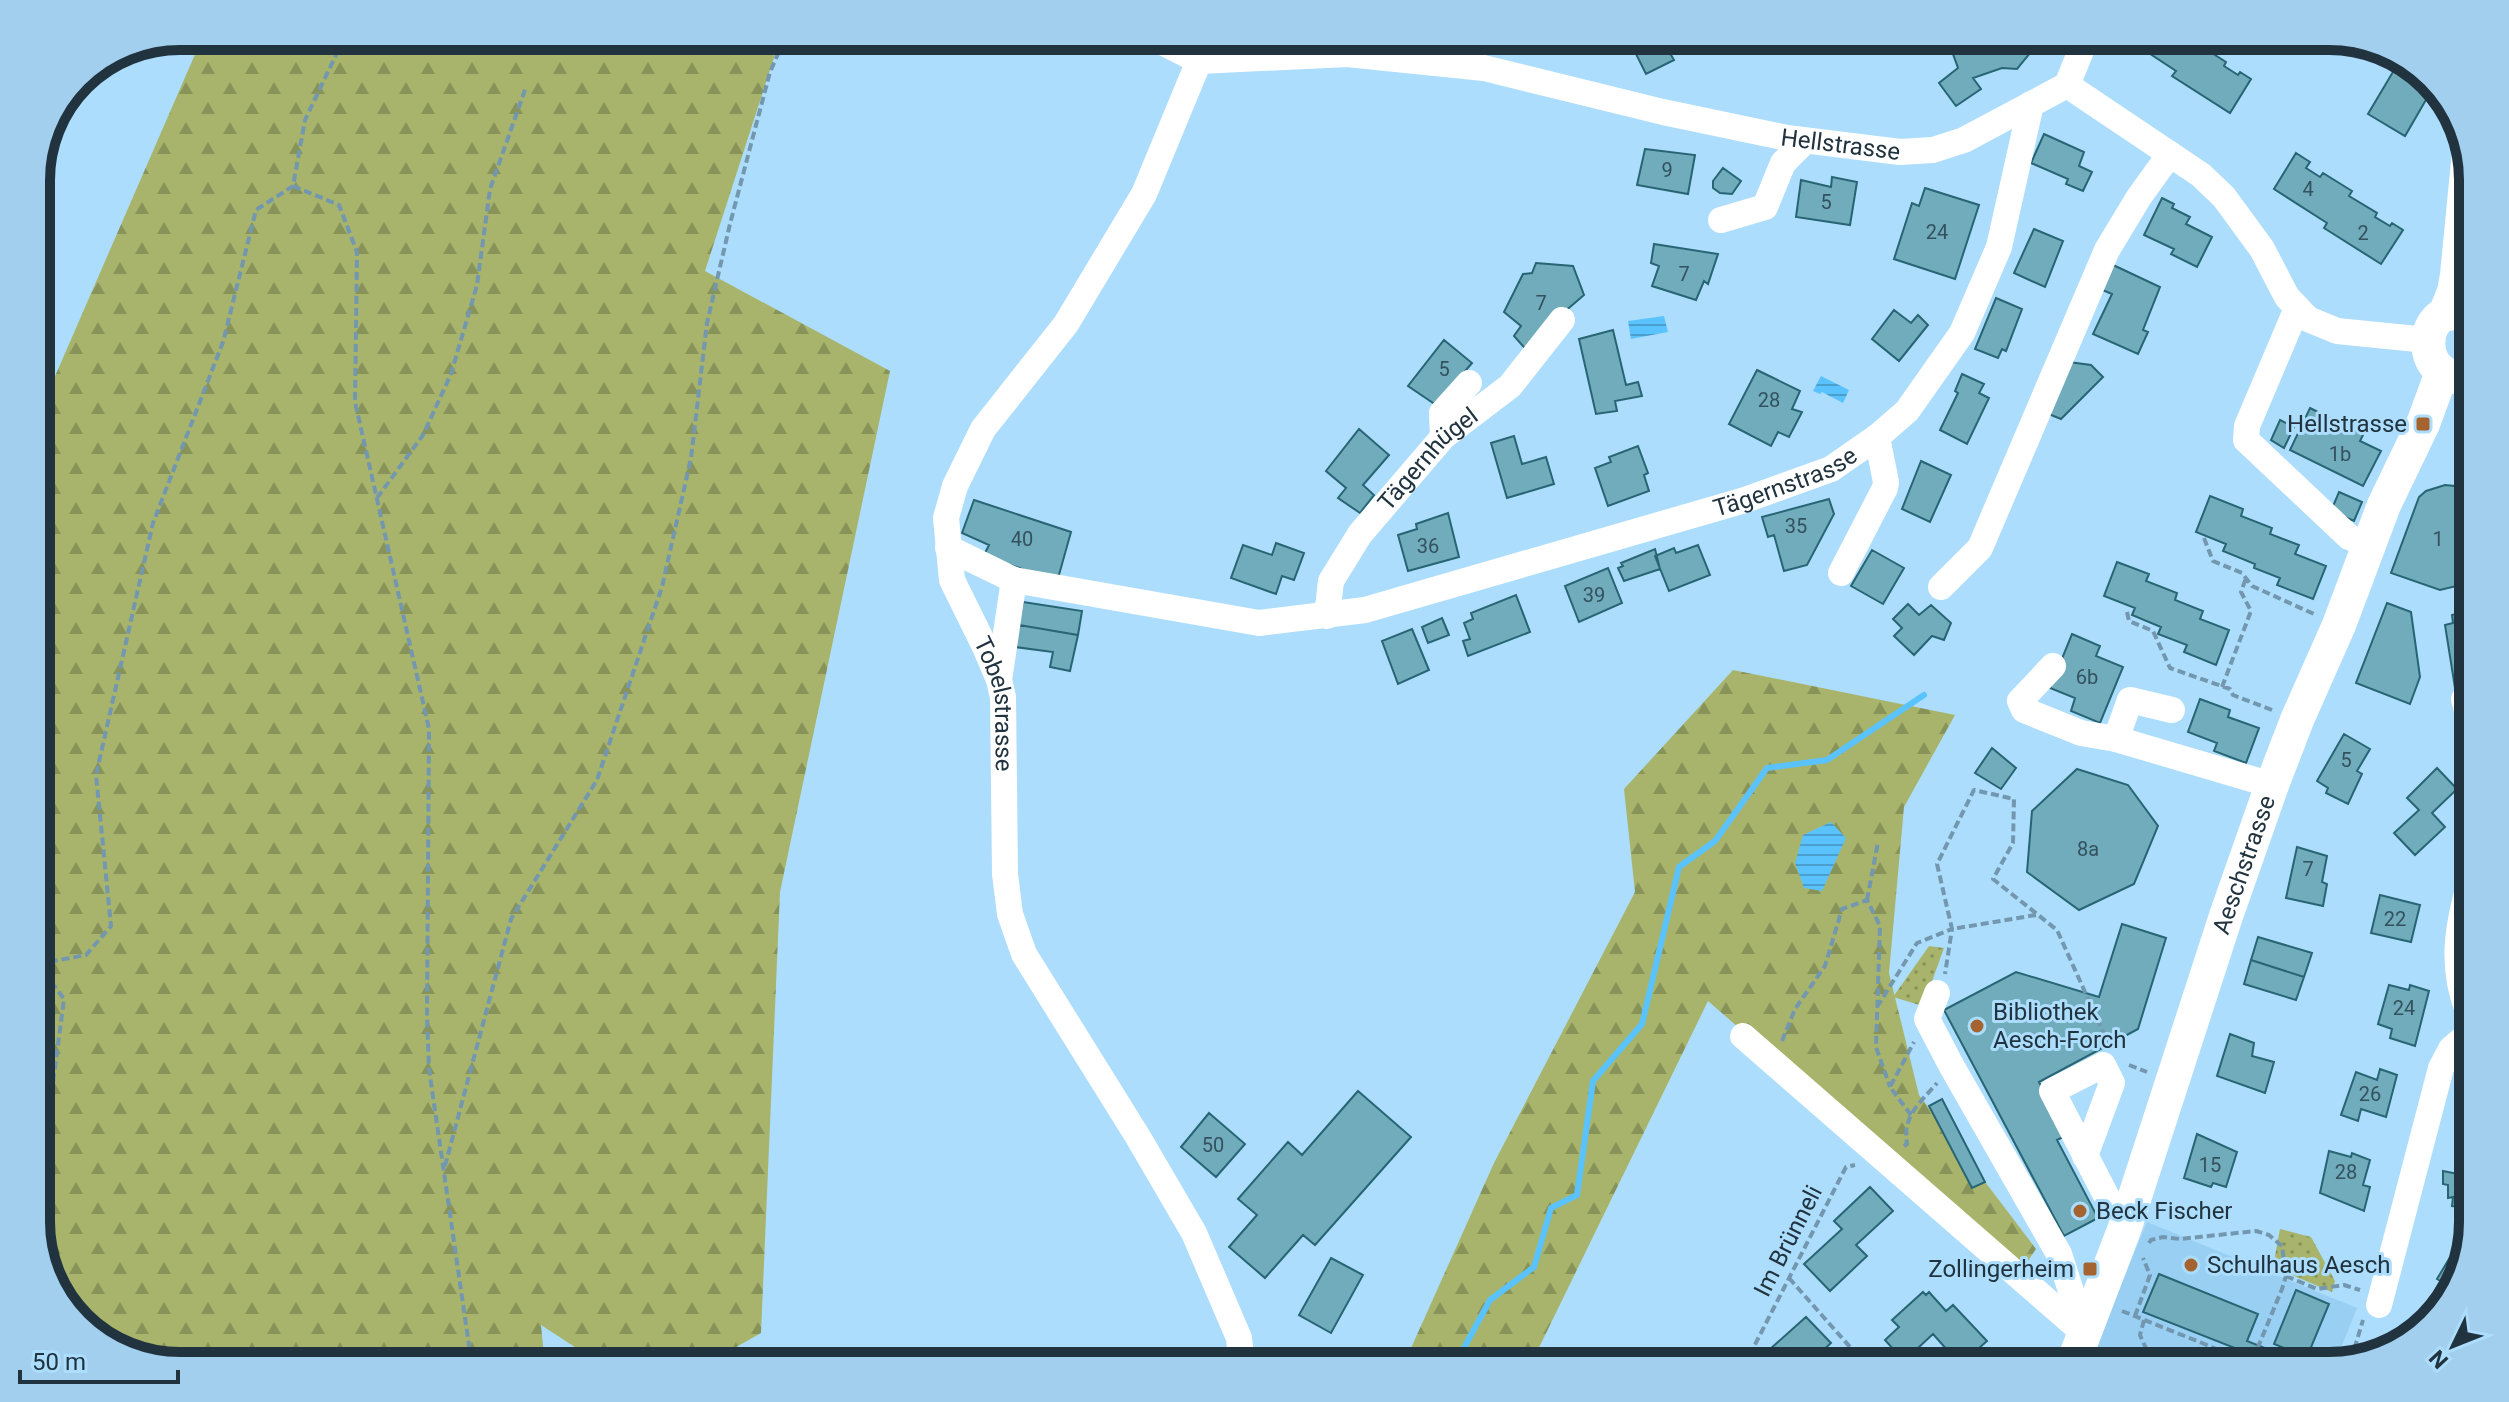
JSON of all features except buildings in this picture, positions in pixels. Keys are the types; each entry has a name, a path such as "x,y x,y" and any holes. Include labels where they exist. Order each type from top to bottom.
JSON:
{"highway":[{"path":"2449,321 2459,275"}],"main road":[{"path":"2449,321 2432,361 2458,374"},
{"name":"Aeschstrasse","path":"2078,1352 2129,1216 2222,928 2297,720 2339,625 2398,472 2431,404 2458,374"}],"street":[{"name":"Hellstrasse","path":"1177,50 1199,61 1236,50"},
{"name":"Hellstrasse","path":"1278,50 1484,68 1663,112 1805,141 1900,152 1933,150 1964,140 2067,85"},
{"path":"1356,50 1362,56"},
{"path":"1419,61 1430,50"},
{"path":"2081,50 2067,85 2201,175 2224,197 2262,249 2287,297 2308,319 2337,331 2449,321"},
{"name":"Tobelstrasse","path":"1199,61 1144,194 1066,324 983,429 952,496 946,518 952,580 999,680 1003,697 1005,874 1010,914 1024,954 1194,1233 1239,1338 1240,1352"},
{"name":"Tägernstrasse","path":"948,548 1014,580 1259,623 1365,610 1745,500 1831,469 1877,437 1907,411 1962,333 1999,247 2031,104"},
{"path":"1721,220 1765,207 1783,163 1805,141"},
{"path":"1941,587 1980,548 2107,250 2170,154"},
{"path":"2297,308 2247,426 2246,440 2349,537 2369,545"},
{"name":"Tägernhügel","path":"1327,616 1331,581 1360,534 1443,437 1510,386 1562,320"},
{"path":"1443,437 1442,413 1469,383"},
{"path":"1841,573 1885,488 1877,437"},
{"path":"999,680 1014,580"},
{"path":"2053,666 2020,701 2024,710 2081,733 2116,739 2272,785"},
{"path":"2116,739 2130,700 2172,710"},
{"path":"2459,922 2456,954 2459,982"},
{"path":"1937,993 1927,1019 2059,1254 2085,1334"},
{"path":"1743,1036 2085,1334"},
{"path":"2370,1298 2441,1068 2451,1049 2459,1042"},
{"path":"2085,1156 2112,1207 2129,1216"}],"path":[{"path":"50,961 86,955 111,926 96,775 153,523 223,342 256,210 293,186 305,120 338,50"},
{"path":"444,1169 511,919 597,780 662,587 691,458 707,323 770,72 780,50"},
{"path":"377,498 423,435 451,374 477,285 490,189 526,87"},
{"path":"293,186 339,205 357,252 355,402 429,729 429,1069 470,1352"},
{"path":"2204,538 2213,561 2242,573 2252,586 2339,625"},
{"path":"2222,687 2251,611 2241,592 2246,578"},
{"path":"2127,612 2129,621 2153,631 2170,668 2230,689 2233,695 2297,720"},
{"path":"1937,993 1947,970 1952,929 1937,864 1974,790 2014,799 2013,843 1993,879 2057,930 2110,1047"},
{"path":"1878,842 1867,900 1880,926 1876,1047 1890,1087 1911,1115"},
{"path":"1773,1062 1795,1009 1825,966 1842,909 1867,900"},
{"path":"1875,1009 1917,943 1952,929 2036,915"},
{"path":"50,980 64,999 50,1106"},
{"path":"1890,1087 1927,1019"},
{"path":"1884,1159 1907,1144 1905,1130 1911,1115 1951,1065"},
{"path":"2127,1065 2138,1069"},
{"name":"Im Brünneli","path":"1751,1352 1846,1167 1884,1159"},
{"path":"2135,1316 2150,1275 2142,1256 2151,1240 2256,1231 2269,1235 2282,1246 2286,1276 2256,1352"},
{"path":"2286,1276 2317,1289 2344,1285 2370,1298 2354,1350"},
{"path":"1789,1278 1854,1352"},
{"path":"2122,1311 2217,1352"},
{"path":"2144,1320 2140,1335 2148,1352"},
{"path":"2193,1352 2201,1346"}],"shaded area":[{"path":"1664,316 1668,332 1631,339 1628,321"},
{"path":"1821,376 1849,390 1843,403 1822,392 1813,391"},
{"path":"1831,822 1846,838 1822,891 1804,888 1795,863 1803,835"},
{"name":"Schulhaus Aesch","path":"2147,1222 2357,1308 2339,1351 2094,1352"}],"green space":[{"path":"197,50 776,50 705,271 890,371 780,892 761,1333 728,1352 582,1352 541,1325 544,1352 180,1352 147,1348 115,1335 88,1314 72,1294 57,1264 50,1230 50,1002 54,973 50,945 50,388"},
{"path":"1733,670 1955,715 1904,807 1889,973 1919,1095 2036,1249 2020,1272 1708,1001 1537,1352 1409,1352 1494,1163 1635,892 1624,789"},
{"path":"1929,946 1944,948 1923,1006 1893,997"},
{"path":"2280,1229 2311,1237 2335,1281 2332,1292 2273,1267"}],"waterway":[{"path":"1462,1352 1490,1300 1534,1267 1551,1208 1577,1195 1593,1081 1642,1024 1679,867 1715,841 1767,768 1827,760 1924,695"}],"place":[{"name":"Hellstrasse","path":"2423,424"},
{"name":"Bibliothek Aesch-Forch","path":"1977,1026"},
{"name":"Beck Fischer","path":"2080,1211"},
{"name":"Schulhaus Aesch","path":"2191,1265"},
{"name":"Zollingerheim","path":"2090,1269"}]}
